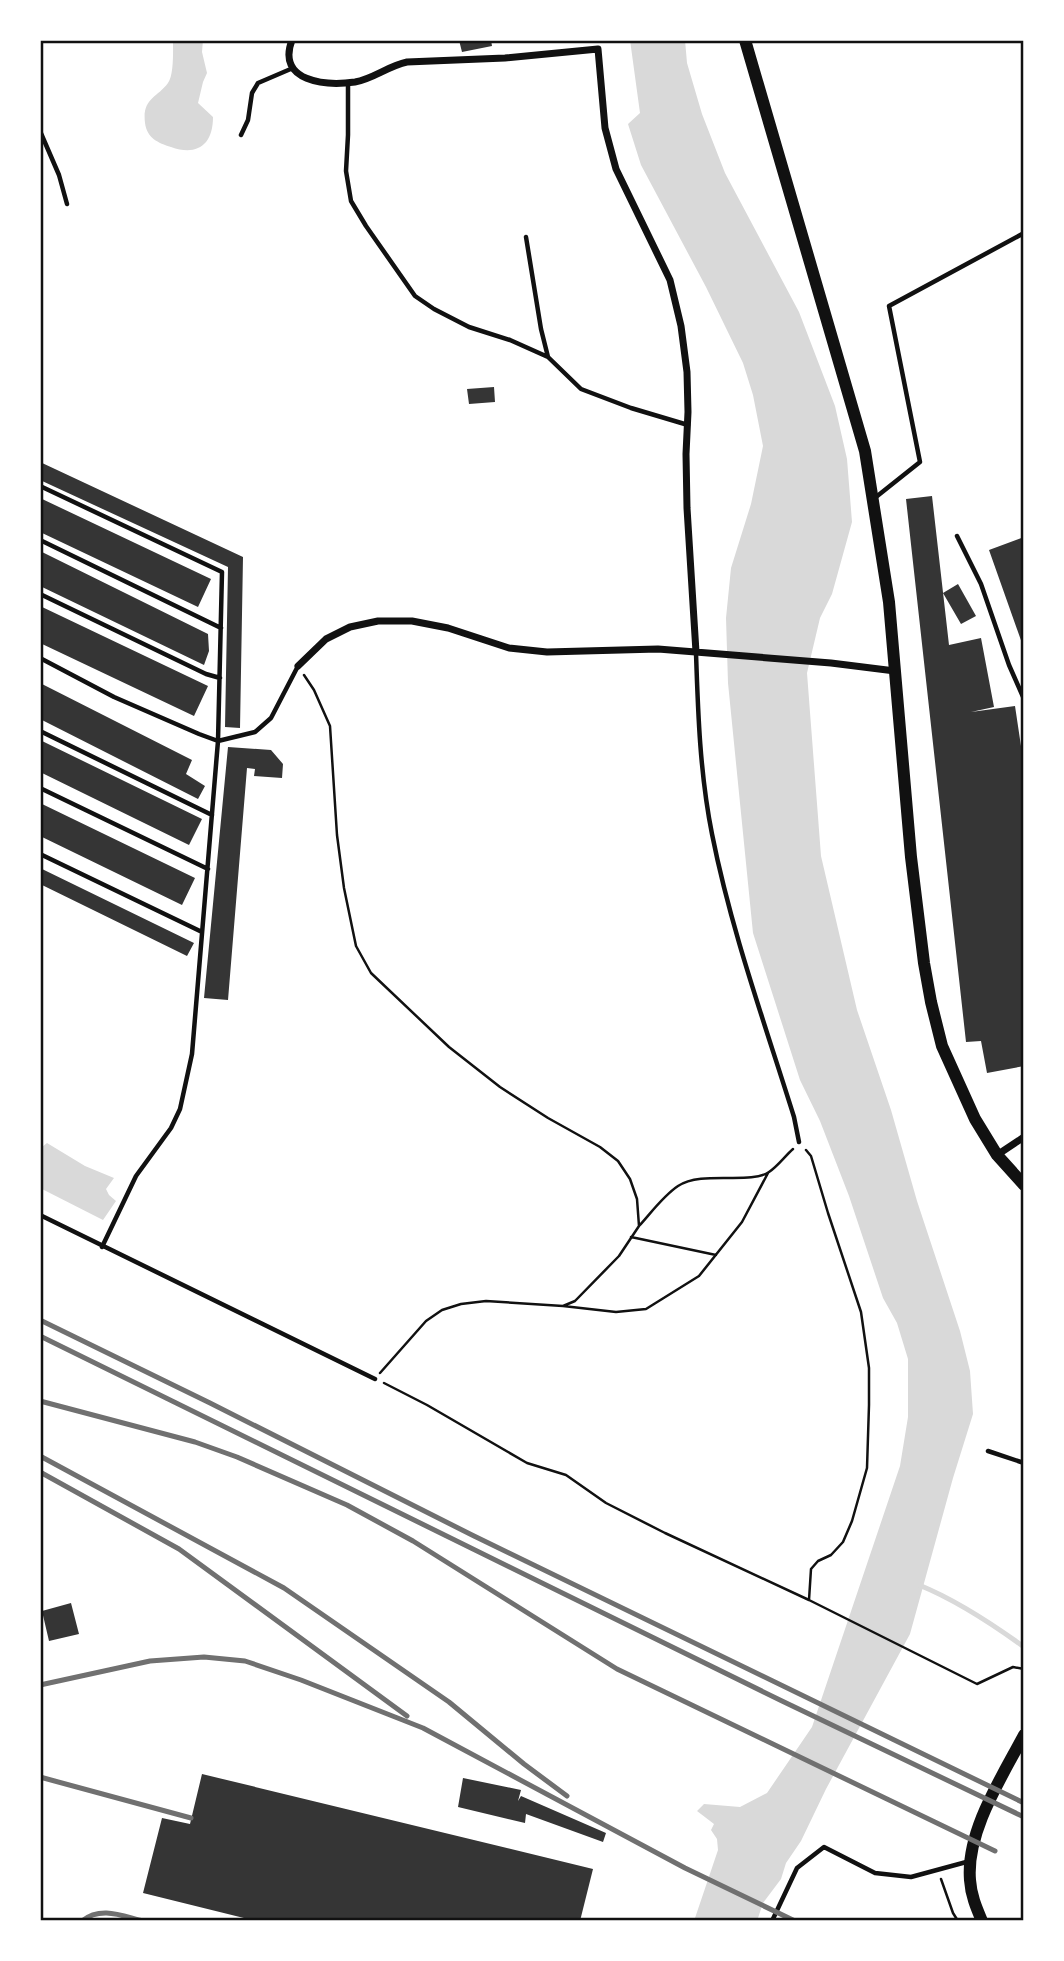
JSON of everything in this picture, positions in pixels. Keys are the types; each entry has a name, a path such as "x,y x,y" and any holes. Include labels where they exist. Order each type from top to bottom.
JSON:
{"main road":[{"path":"745,40 861,438 873,500 889,602 911,857 923,963 931,1002 942,1046 975,1119 997,1155 1024,1185"},
{"path":"982,1921 974,1902 970,1861 976,1835 986,1811 1024,1735"}],"street":[{"path":"292,40 289,57 299,76 315,81 348,82 356,82 393,65 407,62 477,60 598,49 605,128 616,169 670,279 681,326 687,372 687,508 696,652"},
{"path":"298,666 326,639 350,627 378,621 412,621 447,628 509,648 547,652 658,649 896,671"},
{"path":"997,1155 1024,1136"}],"lane":[{"path":"241,135 248,120 252,93 258,83 293,68"},
{"path":"348,82 346,171 351,201 415,296 469,327 510,340 548,357 581,389 688,425"},
{"path":"40,131 59,175 67,204"},
{"path":"873,500 920,462 889,306 1024,233"},
{"path":"526,237 548,357"},
{"path":"40,486 222,572 218,741 192,1054 180,1109 171,1128 136,1176 102,1247"},
{"path":"957,537 981,584 1009,665 1024,699"},
{"path":"40,540 221,628"},
{"path":"40,594 206,674 220,678"},
{"path":"696,652 701,758 711,833 727,898 794,1117 799,1142"},
{"path":"40,658 114,697 218,741 255,732 271,718 298,666"},
{"path":"40,730 212,814"},
{"path":"40,788 208,869"},
{"path":"40,854 202,932"},
{"path":"40,1215 375,1379"},
{"path":"988,1451 1024,1463"},
{"path":"772,1921 797,1868 824,1847 875,1873 911,1877 970,1861"}],"path":[{"path":"298,666 314,690 330,726 337,835 344,888 356,946 371,973 449,1047 500,1087 600,1147 618,1161 630,1178 637,1199 639,1226"},
{"path":"808,1600 811,1569 818,1561 831,1555 842,1542 852,1521 867,1468 869,1368 861,1312 811,1156 799,1142 768,1173 742,1222 699,1276 646,1309 616,1312 486,1301 461,1304 442,1310 426,1321 375,1379 527,1463 566,1475 607,1503 665,1533 827,1609 977,1684 1013,1667 1024,1669"},
{"path":"563,1306 575,1301 619,1256 639,1226 678,1185 691,1180 757,1177 768,1173"},
{"path":"631,1237 716,1255"},
{"path":"938,1870 958,1921"}],"shaded area":[{"path":"173,40 203,40 202,52 207,73 198,103 213,117 210,135 206,142 195,149 180,149 158,142 148,133 145,123 148,103 170,79"},
{"path":"630,40 685,40 687,63 702,114 725,173 799,312 835,406 847,459 852,522 832,594 820,618 807,673 821,856 857,1010 960,1331 970,1371 973,1414 910,1634 826,1789 801,1841 786,1863 781,1879 763,1903 757,1921 694,1921 718,1850 717,1839 711,1830 714,1824 697,1811 704,1804 740,1807 767,1793 812,1727 900,1466 908,1417 908,1359 897,1323 883,1298 849,1196 820,1121 800,1080 753,933 728,683 726,618 731,568 751,504 763,446 753,395 743,363 641,165 628,124 640,113"},
{"path":"47,1143 85,1166 114,1178 106,1189 116,1201 103,1220 40,1188 40,1146"}],"building":[{"path":"459,40 491,40 492,46 462,52"},
{"path":"494,387 495,402 469,404 467,389"},
{"path":"40,462 243,557 240,728 225,727 228,567 40,480"},
{"path":"932,496 949,645 981,638 994,707 971,712 1015,706 1024,766 1024,1066 987,1073 981,1041 966,1042 906,499"},
{"path":"40,498 211,579 198,607 40,532"},
{"path":"1024,537 1024,646 1023,646 989,550"},
{"path":"40,551 208,634 209,651 204,665 40,586"},
{"path":"958,584 976,616 961,624 943,593"},
{"path":"40,606 208,686 194,716 40,643"},
{"path":"40,683 192,760 186,774 205,786 198,799 40,719"},
{"path":"40,740 202,819 189,845 40,772"},
{"path":"228,747 271,750 283,764 282,778 254,776 255,769 247,768 228,1000 204,998"},
{"path":"40,803 195,878 182,905 40,836"},
{"path":"40,868 194,943 187,956 40,884"},
{"path":"71,1603 79,1634 49,1641 42,1611"},
{"path":"202,1774 593,1869 580,1921 256,1921 143,1893 162,1818 190,1824"},
{"path":"463,1778 521,1790 518,1801 521,1796 606,1833 603,1842 526,1814 525,1823 458,1807"}],"waterway":[{"path":"919,1585 973,1613 1024,1647"}],"railway":[{"path":"40,1320 472,1535 1024,1803"},
{"path":"40,1336 1024,1817"},
{"path":"40,1401 195,1442 237,1457 347,1505 413,1541 617,1669 995,1851"},
{"path":"40,1456 284,1588 449,1702 567,1796"},
{"path":"40,1472 179,1549 407,1716"},
{"path":"40,1685 150,1661 204,1657 245,1661 423,1728 685,1868 795,1921"},
{"path":"40,1777 191,1818"},
{"path":"82,1921 89,1916 104,1913 143,1921"}]}
